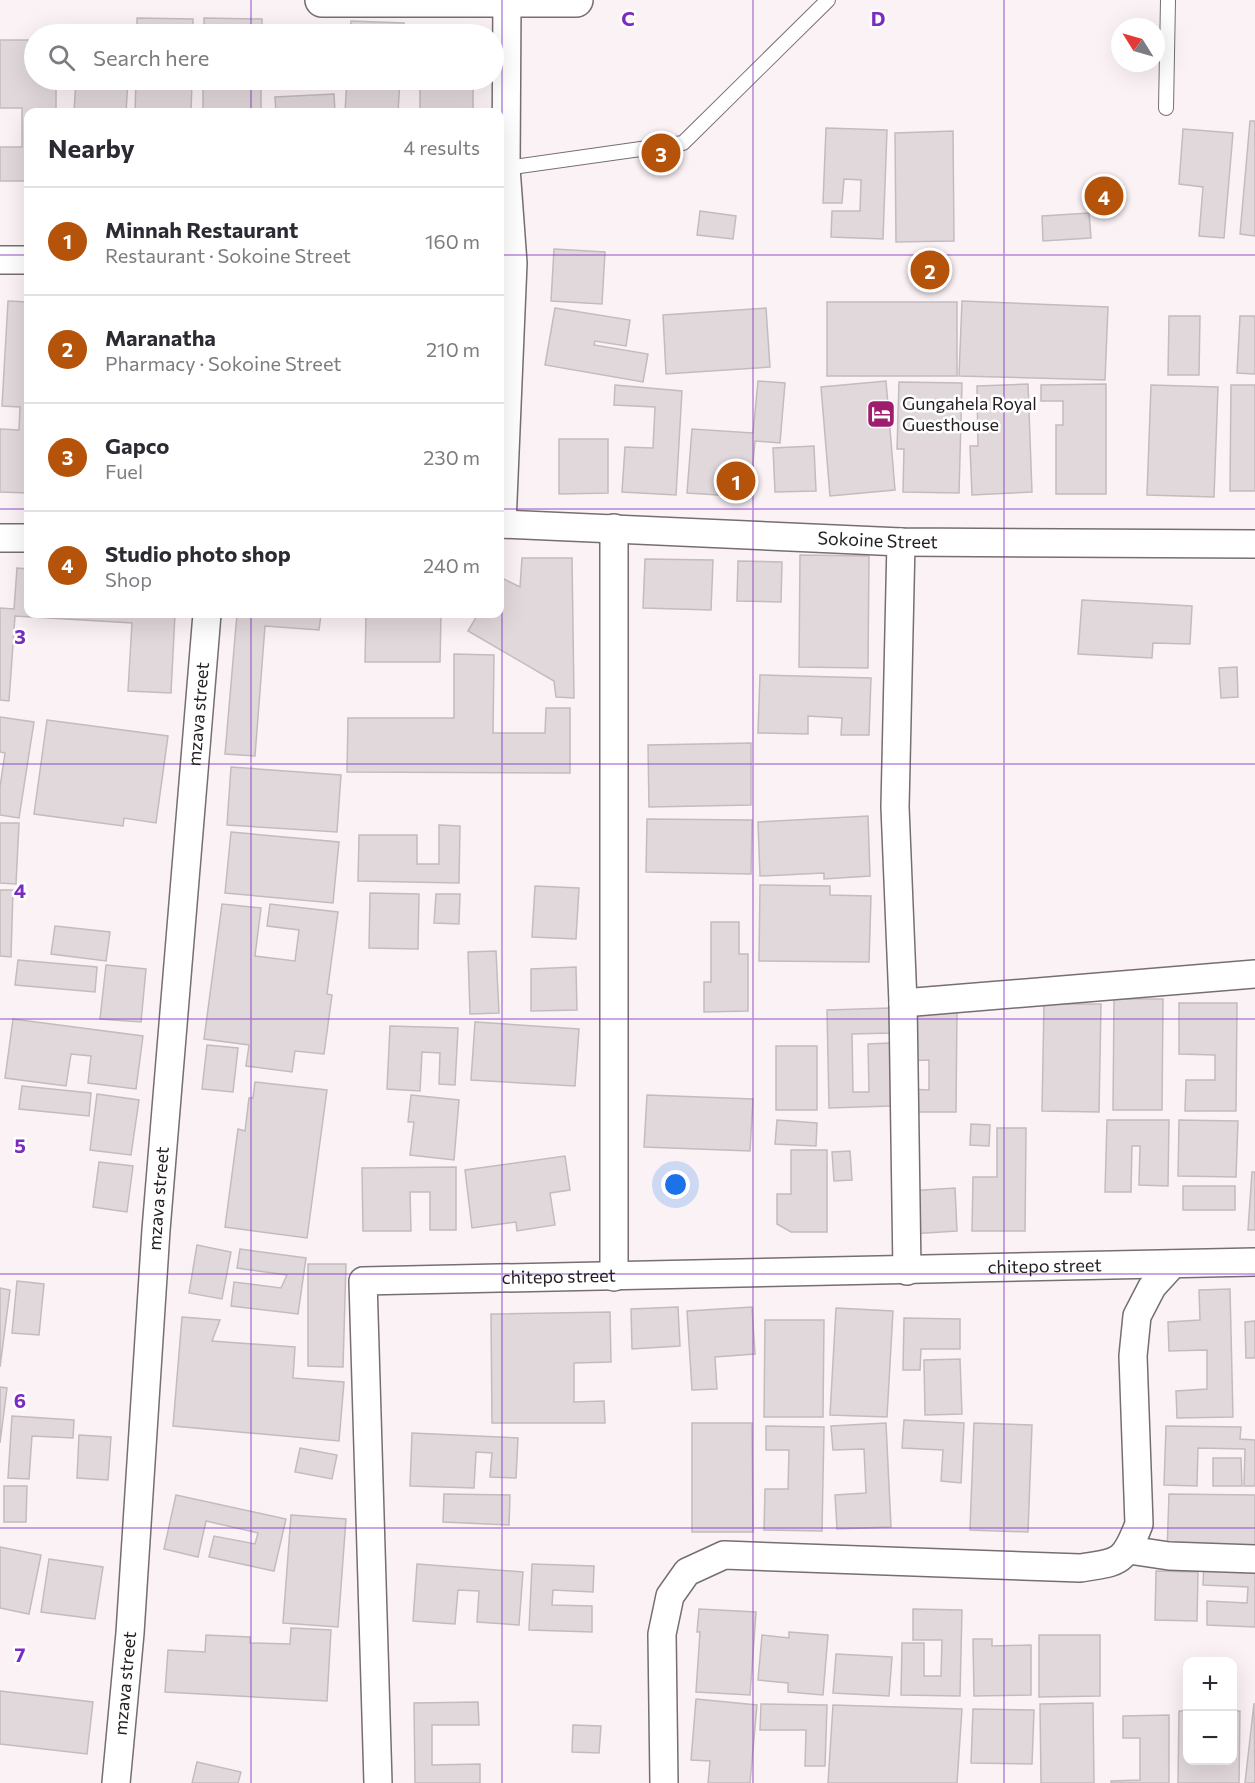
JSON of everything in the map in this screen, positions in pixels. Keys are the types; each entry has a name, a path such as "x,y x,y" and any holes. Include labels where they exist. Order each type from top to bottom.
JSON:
{"highway":[{"path":"322,0 576,0"}],"street":[{"path":"504,367 507,1"},
{"path":"0,260 24,260"},
{"name":"Sokoine Street","path":"504,524 901,542 1255,544"},
{"path":"614,528 614,1277"},
{"path":"0,538 24,538"},
{"path":"901,542 895,807 903,1002 907,1271"},
{"name":"mzava street","path":"116,1783 130,1633 157,1218 207,618"},
{"path":"903,1002 1255,974"},
{"name":"chitepo street","path":"378,1783 372,1518 361,1271 614,1277 1255,1262"},
{"path":"663,1783 662,1634 670,1596 687,1572 724,1555 1080,1568 1114,1563 1129,1550 1139,1524 1133,1356 1137,1316 1152,1287 1173,1264"},
{"path":"1129,1550 1169,1556 1255,1559"}],"lane":[{"path":"506,168 683,142 828,0"},
{"path":"1166,108 1168,0"}],"building":[{"path":"137,18 193,19 193,24 137,24"},
{"path":"204,18 262,19 262,24 204,24"},
{"path":"351,21 404,23 404,24 351,24"},
{"path":"0,40 24,40 24,90 56,90 56,108 24,108 24,181 0,181 0,147 22,147 22,108 0,108"},
{"path":"75,90 127,90 126,108 74,108"},
{"path":"136,90 192,90 191,108 135,108"},
{"path":"203,90 261,90 261,108 203,108"},
{"path":"346,90 399,90 398,108 345,108"},
{"path":"420,90 473,90 473,108 420,108"},
{"path":"334,94 335,108 276,108 275,97"},
{"path":"1250,121 1255,121 1255,236 1240,234"},
{"path":"826,128 887,130 883,239 831,237 832,211 860,211 861,180 844,179 842,203 823,203"},
{"path":"1183,129 1233,133 1224,238 1199,236 1203,187 1179,184"},
{"path":"953,131 954,241 896,242 895,133"},
{"path":"700,211 736,216 733,239 697,235"},
{"path":"1089,213 1091,238 1043,241 1042,216"},
{"path":"554,249 605,252 602,304 551,301"},
{"path":"8,301 24,302 24,493 0,492 0,429 19,430 20,407 2,406"},
{"path":"962,301 1108,307 1105,380 959,376"},
{"path":"827,302 957,302 957,376 827,376"},
{"path":"555,308 630,320 626,346 595,341 594,345 648,354 643,382 545,365"},
{"path":"766,308 770,367 666,374 663,315"},
{"path":"1169,316 1200,316 1199,375 1168,375"},
{"path":"1240,316 1255,316 1255,374 1237,373"},
{"path":"758,381 785,383 780,443 755,441 750,497 687,493 692,429 753,433"},
{"path":"886,381 895,490 830,496 821,387"},
{"path":"899,382 962,383 959,493 903,492 904,449 897,449"},
{"path":"1028,384 1032,492 972,495 970,446 978,446 977,386"},
{"path":"1106,384 1106,494 1056,494 1056,425 1063,425 1063,401 1041,401 1041,385"},
{"path":"615,385 682,391 676,495 622,492 625,447 653,448 655,407 614,405"},
{"path":"1151,385 1218,387 1214,497 1147,495"},
{"path":"1231,385 1255,385 1255,491 1230,491"},
{"path":"559,439 608,439 608,493 559,494"},
{"path":"814,446 816,491 775,492 773,448"},
{"path":"800,555 869,556 868,668 799,667"},
{"path":"522,558 572,558 574,698 556,697 554,681 468,631 476,618 504,618 504,579 520,587"},
{"path":"645,559 713,560 711,610 643,608"},
{"path":"738,561 782,562 781,602 737,601"},
{"path":"17,568 24,569 24,617 15,616 9,701 0,700 0,608 14,609"},
{"path":"1082,600 1192,606 1190,644 1153,643 1152,658 1078,654"},
{"path":"48,618 175,618 171,693 128,691 132,623"},
{"path":"237,618 320,618 319,630 265,626 255,756 225,754"},
{"path":"366,618 441,618 440,662 365,662"},
{"path":"454,654 494,655 493,733 545,733 546,708 570,708 570,773 347,772 348,718 454,718"},
{"path":"1237,667 1238,697 1221,698 1219,668"},
{"path":"760,675 871,678 869,735 841,735 842,718 808,716 808,734 758,733"},
{"path":"0,717 34,722 19,818 0,815 0,787 5,753 0,752"},
{"path":"47,720 168,736 156,823 124,818 123,826 34,814"},
{"path":"751,743 751,805 649,807 648,745"},
{"path":"231,767 341,775 337,832 227,825"},
{"path":"868,816 870,876 824,879 824,873 760,876 758,822"},
{"path":"647,819 752,820 751,874 646,872"},
{"path":"0,823 19,823 16,884 0,883"},
{"path":"439,825 460,826 459,883 358,881 359,835 417,835 417,864 439,864"},
{"path":"231,832 339,842 333,903 225,893"},
{"path":"760,885 830,886 830,895 871,896 869,962 759,961"},
{"path":"535,886 579,888 576,939 532,937"},
{"path":"0,890 13,890 11,957 0,956"},
{"path":"370,893 419,894 418,949 369,948"},
{"path":"436,894 460,894 459,924 434,923"},
{"path":"222,904 261,908 255,956 295,961 299,930 267,926 270,904 338,912 327,994 332,995 324,1054 295,1051 292,1072 246,1066 249,1045 204,1039"},
{"path":"711,922 739,922 739,954 748,954 748,1011 704,1012 704,982 711,982"},
{"path":"55,926 110,932 106,961 51,954"},
{"path":"496,951 499,1013 470,1014 468,952"},
{"path":"18,960 97,967 95,992 15,985"},
{"path":"106,965 146,969 141,1022 100,1019"},
{"path":"576,967 577,1010 531,1011 531,969"},
{"path":"1114,999 1163,999 1162,1110 1113,1110"},
{"path":"1179,1003 1237,1003 1236,1111 1185,1111 1186,1080 1215,1080 1215,1055 1179,1054"},
{"path":"1044,1004 1101,1004 1099,1112 1042,1111"},
{"path":"890,1008 891,1033 852,1034 853,1092 869,1092 868,1044 890,1043 891,1106 829,1108 827,1010"},
{"path":"907,1008 957,1008 956,1112 911,1112 911,1089 929,1090 929,1060 906,1061"},
{"path":"13,1019 143,1036 136,1089 88,1083 91,1056 71,1054 66,1086 5,1078"},
{"path":"475,1022 579,1029 575,1086 471,1080"},
{"path":"390,1026 458,1028 455,1085 439,1084 440,1053 422,1052 420,1091 387,1089"},
{"path":"207,1045 238,1048 233,1092 202,1089"},
{"path":"776,1046 817,1046 817,1110 776,1110"},
{"path":"255,1082 327,1090 307,1238 225,1227 238,1129 245,1131 249,1098 253,1098"},
{"path":"22,1086 91,1093 89,1116 19,1109"},
{"path":"97,1094 139,1100 131,1155 90,1150"},
{"path":"411,1095 459,1100 454,1160 410,1155 414,1122 408,1122"},
{"path":"647,1095 753,1099 750,1151 644,1147"},
{"path":"777,1120 817,1123 816,1146 775,1144"},
{"path":"1107,1120 1169,1120 1168,1186 1139,1185 1140,1146 1132,1146 1131,1192 1105,1192"},
{"path":"1179,1120 1238,1121 1236,1177 1178,1176"},
{"path":"971,1124 990,1125 989,1146 970,1145"},
{"path":"997,1128 1026,1128 1025,1231 972,1231 973,1177 997,1177"},
{"path":"791,1150 827,1150 827,1232 791,1232 777,1224 777,1194 791,1194"},
{"path":"850,1151 852,1180 834,1181 832,1152"},
{"path":"565,1156 570,1190 550,1193 555,1225 517,1231 516,1222 472,1228 465,1170"},
{"path":"99,1162 133,1166 127,1212 93,1207"},
{"path":"456,1167 456,1230 430,1230 430,1192 410,1192 411,1231 363,1231 362,1168"},
{"path":"1252,1172 1255,1172 1255,1230 1248,1230"},
{"path":"1183,1186 1235,1186 1235,1210 1183,1210"},
{"path":"955,1188 957,1231 910,1234 908,1191"},
{"path":"197,1245 231,1252 222,1299 189,1293"},
{"path":"240,1249 306,1258 298,1314 231,1306 234,1282 281,1288 287,1275 237,1268"},
{"path":"308,1264 346,1264 343,1367 308,1366"},
{"path":"17,1281 44,1284 39,1335 12,1333"},
{"path":"0,1288 10,1290 0,1367"},
{"path":"1230,1289 1233,1417 1177,1418 1176,1391 1207,1389 1207,1350 1169,1351 1168,1322 1200,1320 1199,1290"},
{"path":"678,1307 680,1346 632,1349 631,1309"},
{"path":"752,1307 755,1354 715,1357 717,1389 692,1390 687,1311"},
{"path":"836,1308 893,1311 887,1417 830,1415"},
{"path":"610,1312 611,1362 574,1363 574,1402 604,1401 605,1423 492,1423 491,1314"},
{"path":"182,1317 220,1320 212,1341 295,1347 293,1378 344,1382 339,1441 173,1426"},
{"path":"904,1318 960,1319 960,1349 921,1349 920,1370 903,1370"},
{"path":"765,1320 824,1320 823,1417 764,1417"},
{"path":"1255,1321 1255,1358 1246,1358 1245,1322"},
{"path":"960,1359 962,1414 925,1415 924,1360"},
{"path":"0,1387 7,1388 0,1443"},
{"path":"12,1416 74,1420 73,1438 32,1436 29,1479 8,1478"},
{"path":"904,1420 964,1423 961,1483 941,1481 943,1450 902,1448"},
{"path":"692,1423 752,1423 753,1532 692,1532"},
{"path":"886,1423 891,1527 837,1529 835,1495 866,1493 864,1449 833,1450 831,1426"},
{"path":"974,1423 1032,1425 1028,1532 970,1530"},
{"path":"766,1426 824,1427 822,1531 764,1530 765,1489 788,1489 789,1450 766,1450"},
{"path":"1166,1426 1241,1427 1240,1439 1255,1440 1255,1486 1244,1486 1245,1449 1198,1448 1197,1486 1164,1485"},
{"path":"412,1433 518,1438 516,1478 490,1477 492,1453 476,1452 474,1488 410,1486"},
{"path":"79,1435 111,1437 108,1480 77,1478"},
{"path":"300,1448 337,1455 332,1479 295,1472"},
{"path":"1213,1458 1241,1458 1242,1486 1213,1486"},
{"path":"4,1486 27,1486 26,1522 4,1522"},
{"path":"444,1494 510,1495 509,1525 443,1522"},
{"path":"1169,1494 1255,1495 1255,1555 1167,1553"},
{"path":"176,1495 286,1519 274,1571 209,1557 214,1536 255,1544 258,1533 206,1521 198,1557 164,1549"},
{"path":"291,1515 346,1519 338,1627 283,1623"},
{"path":"0,1547 41,1555 29,1614 0,1608"},
{"path":"49,1559 103,1567 95,1619 41,1612"},
{"path":"1204,1561 1255,1563 1255,1627 1207,1625 1207,1601 1247,1603 1248,1587 1203,1585"},
{"path":"417,1564 523,1572 519,1625 477,1622 479,1591 458,1590 455,1624 413,1621"},
{"path":"532,1564 594,1566 593,1592 553,1590 552,1605 592,1606 592,1632 529,1630"},
{"path":"1156,1571 1198,1572 1197,1621 1155,1620"},
{"path":"699,1609 756,1612 750,1695 696,1692 700,1632 697,1632"},
{"path":"913,1609 962,1610 960,1696 901,1695 902,1643 924,1643 924,1676 941,1676 942,1640 913,1640"},
{"path":"291,1628 331,1630 327,1701 165,1692 168,1650 205,1652 206,1635 250,1637 250,1643 290,1644"},
{"path":"789,1632 828,1635 823,1695 788,1692 788,1683 758,1680 762,1635 789,1638"},
{"path":"1039,1635 1100,1635 1100,1696 1039,1697"},
{"path":"973,1639 992,1639 992,1646 1031,1645 1031,1695 974,1696"},
{"path":"836,1654 892,1657 889,1696 833,1693"},
{"path":"0,1691 93,1702 87,1754 0,1744"},
{"path":"696,1699 757,1705 750,1783 708,1783 710,1761 691,1760"},
{"path":"478,1702 479,1725 432,1725 432,1765 480,1764 480,1783 415,1783 414,1703"},
{"path":"1093,1703 1094,1783 1041,1783 1040,1704"},
{"path":"1254,1703 1255,1783 1245,1783"},
{"path":"761,1704 827,1705 825,1766 805,1766 806,1730 760,1730"},
{"path":"833,1705 962,1709 957,1783 828,1783"},
{"path":"973,1709 1034,1710 1032,1764 971,1763"},
{"path":"1179,1711 1183,1711 1183,1765 1237,1765 1237,1711 1240,1711 1239,1783 1178,1783"},
{"path":"1169,1715 1169,1783 1111,1783 1111,1781 1140,1780 1140,1738 1123,1738 1123,1716"},
{"path":"573,1725 601,1726 599,1753 572,1752"},
{"path":"197,1762 241,1772 238,1783 192,1783"}],"place":[{"name":"Gapco","path":"661,153"},
{"name":"Studio photo shop","path":"1104,196"},
{"name":"Maranatha","path":"930,270"},
{"name":"Gungahela Royal Guesthouse","path":"881,414"},
{"name":"Minnah Restaurant","path":"736,481"}]}
